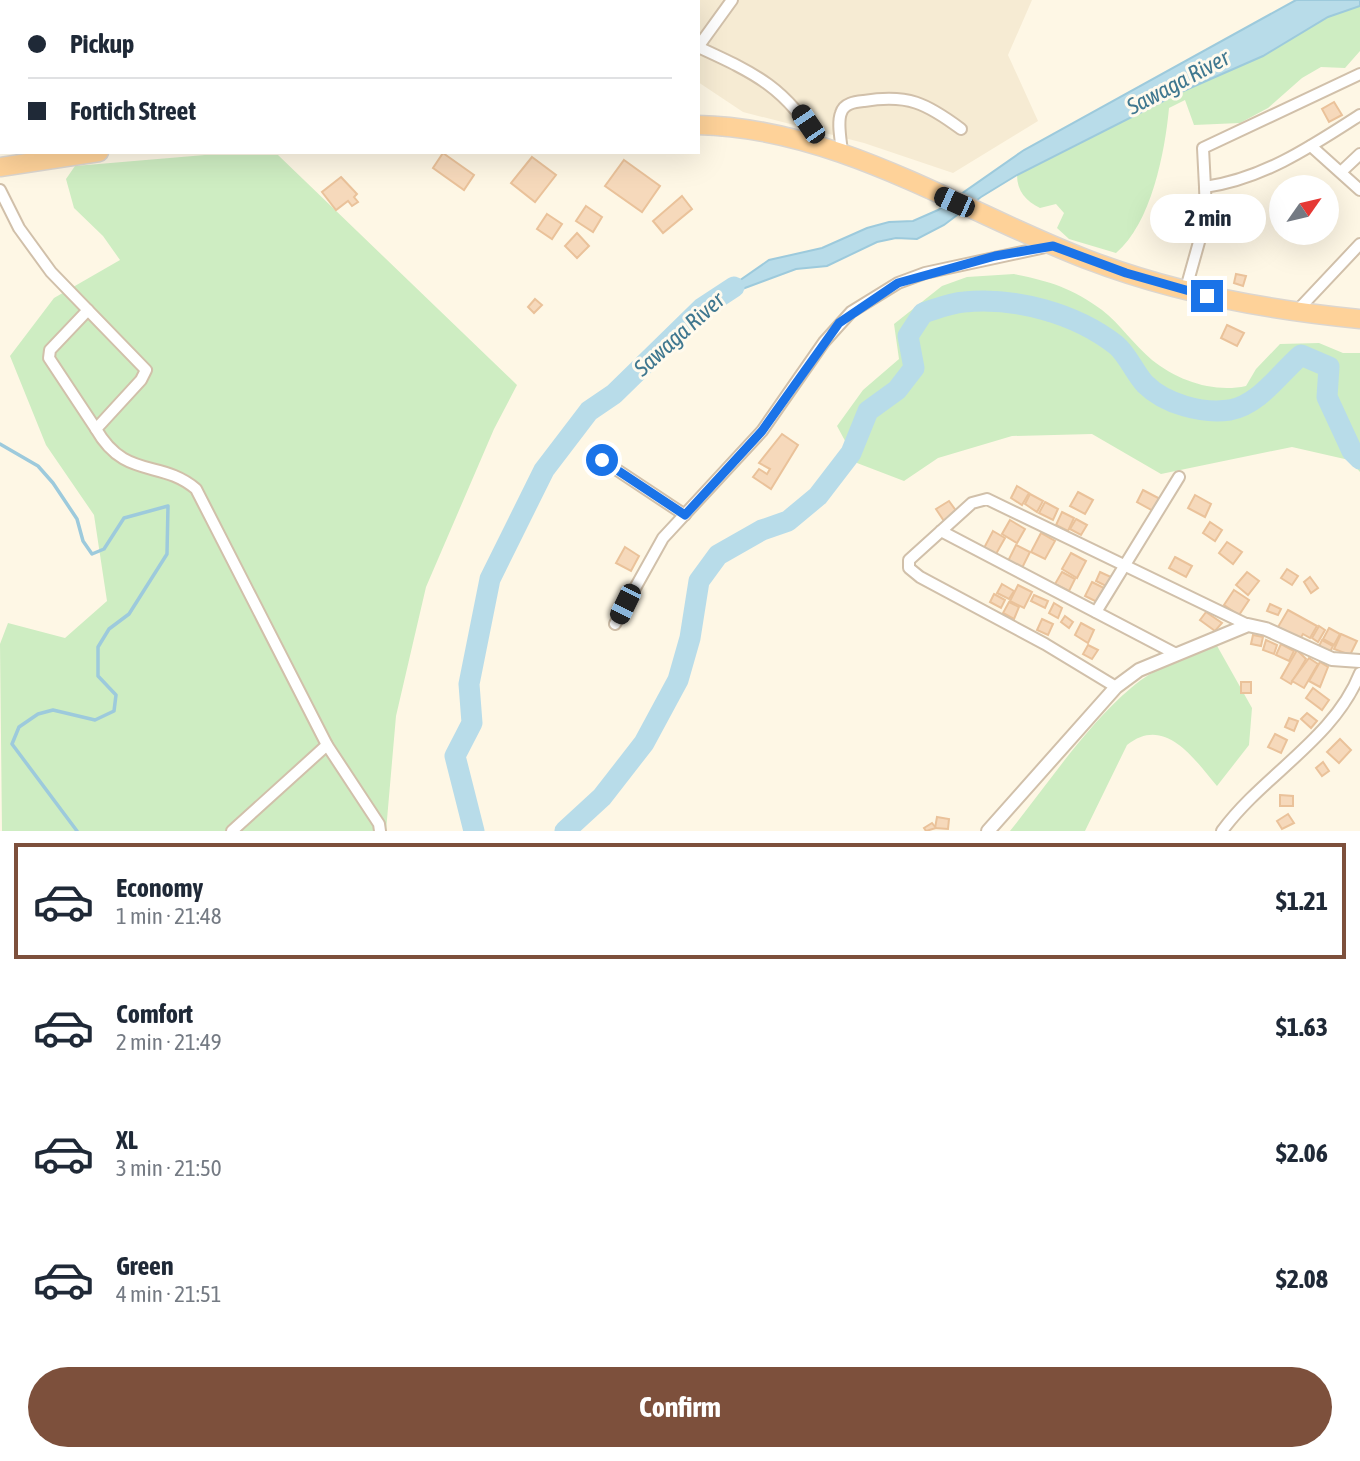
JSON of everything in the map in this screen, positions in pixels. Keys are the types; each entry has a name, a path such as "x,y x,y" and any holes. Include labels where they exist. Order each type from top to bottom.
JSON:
{"highway":[{"path":"700,125 761,130 820,144 1053,246 1185,292 1295,313 1360,319"},
{"path":"0,167 86,154"}],"street":[{"path":"700,44 732,0"},
{"path":"700,48 779,91 800,111 820,144"},
{"path":"1185,292 1206,217 1203,148 1359,76"},
{"path":"842,152 840,116 842,109 853,103 903,98 922,103 961,129"},
{"path":"1205,187 1226,184 1260,173 1311,146 1360,115"},
{"path":"1311,146 1342,171 1360,190"},
{"path":"1342,171 1360,154"},
{"path":"0,190 31,246 146,370 141,380 96,429"},
{"path":"1295,313 1360,244"},
{"path":"615,624 654,551 762,431 824,342 850,312 898,283 925,273 1053,246"},
{"path":"88,310 49,354 51,364 109,449 133,465 185,480 196,489 327,745 379,824 380,831"},
{"path":"602,460 685,515"},
{"path":"1096,612 1179,477"},
{"path":"1116,687 911,571 909,560 972,503 987,499 1248,625 1266,629 1332,659 1360,661"},
{"path":"942,531 1176,654"},
{"path":"988,831 1116,687 1139,670 1248,625"},
{"path":"1222,831 1239,809 1323,728 1354,687 1360,673"},
{"path":"232,831 327,745"}],"shaded area":[{"path":"700,0 1032,0 1008,55 1038,121 953,173 864,143 743,112 700,83"}],"green space":[{"path":"1360,6 1360,51 1345,68 1321,67 1302,78 1268,108 1240,123 1194,125 1185,100 1169,108 1160,166 1147,206 1128,240 1116,253 1069,239 1057,228 1064,213 1056,204 1040,208 1030,202 1021,191 1017,175 1181,92 1263,56 1328,17"},
{"path":"205,155 278,155 517,385 494,429 426,587 396,716 386,831 2,831 0,644 8,623 65,638 107,601 94,515 46,445 10,356 54,298 120,260 103,236 74,208 66,179 75,166"},
{"path":"1014,274 1050,283 1091,302 1109,316 1145,354 1173,374 1197,384 1221,388 1246,386 1256,369 1280,344 1319,343 1343,353 1360,353 1360,472 1349,460 1292,447 1161,474 1092,434 1012,436 938,458 904,481 857,463 837,426 863,390 899,359 894,324 942,286 967,277"},
{"path":"1216,644 1252,708 1249,745 1217,786 1178,744 1166,737 1141,737 1127,745 1085,831 1010,831 1114,703 1140,681 1161,668"}],"water":[{"path":"1296,0 1360,0 1360,6 1328,17 1263,56 1181,92 1017,175 981,197 944,225 917,239 896,238 877,242 827,266 796,269 710,301 769,260 822,248 867,228 889,222 913,221 938,210 1024,150"}],"building":[{"path":"1334,102 1342,115 1329,122 1322,109"},
{"path":"444,154 474,175 464,190 433,168"},
{"path":"532,157 556,175 535,202 511,183"},
{"path":"624,160 660,186 642,212 605,186"},
{"path":"341,177 357,194 354,197 358,202 352,206 348,201 336,210 322,192"},
{"path":"682,196 692,209 663,233 653,221"},
{"path":"586,206 602,217 593,232 576,221"},
{"path":"547,214 562,224 552,239 537,229"},
{"path":"577,233 589,246 577,258 565,246"},
{"path":"1236,274 1246,276 1243,286 1234,283"},
{"path":"535,299 542,305 534,313 528,307"},
{"path":"1227,325 1244,333 1237,346 1221,338"},
{"path":"782,434 798,445 771,489 753,477 759,469 767,474 770,469 759,463"},
{"path":"1017,486 1029,493 1022,505 1011,498"},
{"path":"1143,490 1162,500 1155,512 1137,502"},
{"path":"1078,492 1093,500 1085,514 1070,506"},
{"path":"1030,494 1043,501 1037,512 1025,504"},
{"path":"1195,495 1211,504 1205,517 1188,508"},
{"path":"949,501 957,512 944,521 936,509"},
{"path":"1045,502 1058,509 1053,520 1039,513"},
{"path":"1062,512 1074,518 1068,531 1056,525"},
{"path":"1076,519 1087,525 1081,535 1070,529"},
{"path":"1010,520 1025,529 1017,543 1002,534"},
{"path":"1210,522 1222,530 1215,541 1203,533"},
{"path":"993,531 1005,538 996,554 984,548"},
{"path":"1041,533 1055,541 1045,559 1031,552"},
{"path":"1227,542 1242,552 1233,564 1219,553"},
{"path":"1016,545 1030,552 1021,570 1007,563"},
{"path":"625,547 639,556 631,571 616,563"},
{"path":"1071,553 1086,561 1077,578 1062,569"},
{"path":"1175,557 1192,566 1186,577 1169,568"},
{"path":"1287,569 1298,576 1292,585 1281,578"},
{"path":"1062,572 1075,579 1069,591 1055,584"},
{"path":"1100,572 1113,578 1108,587 1096,581"},
{"path":"1247,572 1259,581 1248,595 1236,585"},
{"path":"1310,577 1318,588 1311,593 1304,582"},
{"path":"1092,582 1106,589 1099,603 1085,596"},
{"path":"1002,584 1014,591 1009,599 997,593"},
{"path":"1018,585 1032,592 1024,608 1010,601"},
{"path":"1234,590 1249,600 1239,615 1224,605"},
{"path":"994,594 1005,600 1001,608 990,602"},
{"path":"1034,595 1048,601 1045,608 1031,601"},
{"path":"1009,602 1019,607 1014,619 1003,613"},
{"path":"1054,603 1062,608 1058,618 1049,613"},
{"path":"1270,604 1281,609 1278,615 1267,611"},
{"path":"1288,610 1317,626 1310,638 1303,634 1300,639 1278,627"},
{"path":"1206,612 1222,623 1215,631 1200,620"},
{"path":"1065,616 1073,622 1069,628 1061,622"},
{"path":"1042,619 1053,624 1048,635 1037,630"},
{"path":"1081,623 1094,630 1088,643 1075,635"},
{"path":"1319,626 1325,630 1318,642 1312,638"},
{"path":"1329,628 1340,634 1334,645 1323,639"},
{"path":"1341,634 1357,641 1350,655 1334,649"},
{"path":"1253,635 1263,637 1261,646 1251,644"},
{"path":"1266,640 1277,645 1274,654 1263,650"},
{"path":"1322,640 1333,646 1330,652 1319,646"},
{"path":"1281,644 1294,651 1289,661 1276,655"},
{"path":"1088,645 1098,650 1092,659 1083,654"},
{"path":"1297,650 1306,659 1291,684 1281,678"},
{"path":"1309,658 1318,664 1304,688 1292,681"},
{"path":"1320,662 1328,667 1320,687 1309,681"},
{"path":"1241,682 1251,682 1251,693 1241,693"},
{"path":"1313,688 1329,700 1322,710 1306,698"},
{"path":"1307,713 1317,721 1311,728 1301,719"},
{"path":"1289,718 1298,721 1294,731 1285,727"},
{"path":"1275,734 1287,740 1281,753 1268,747"},
{"path":"1340,739 1351,750 1339,763 1327,752"},
{"path":"1323,762 1329,771 1322,776 1316,768"},
{"path":"1280,795 1293,796 1293,806 1280,806"},
{"path":"1288,814 1294,823 1282,829 1277,821"},
{"path":"937,817 949,819 948,829 935,828"},
{"path":"932,823 936,828 926,831 924,828"}],"waterway":[{"name":"Sawaga River","path":"474,831 455,756 472,723 469,684 490,579 544,470 589,411 614,394 702,308 734,287"},
{"path":"565,831 602,797 644,743 678,680 690,638 699,581 718,555 762,530 788,521 818,496 851,453 868,411 897,390 914,368 908,336 923,313 954,304 983,301 1024,305 1063,316 1082,324 1116,345 1153,391 1173,402 1196,409 1230,410 1251,402 1301,355 1329,367 1327,397 1352,451 1360,459"},
{"path":"0,444 38,466 53,483 77,519 83,541 92,554 104,549 124,518 168,506 167,554 129,614 109,629 98,647 98,676 116,695 114,711 95,720 53,710 38,714 19,727 12,744 77,831"}],"route":[{"path":"602,460 685,515 762,431 839,323 850,312 898,283 925,273 995,256 1053,246 1126,273 1185,292 1207,296"}]}
